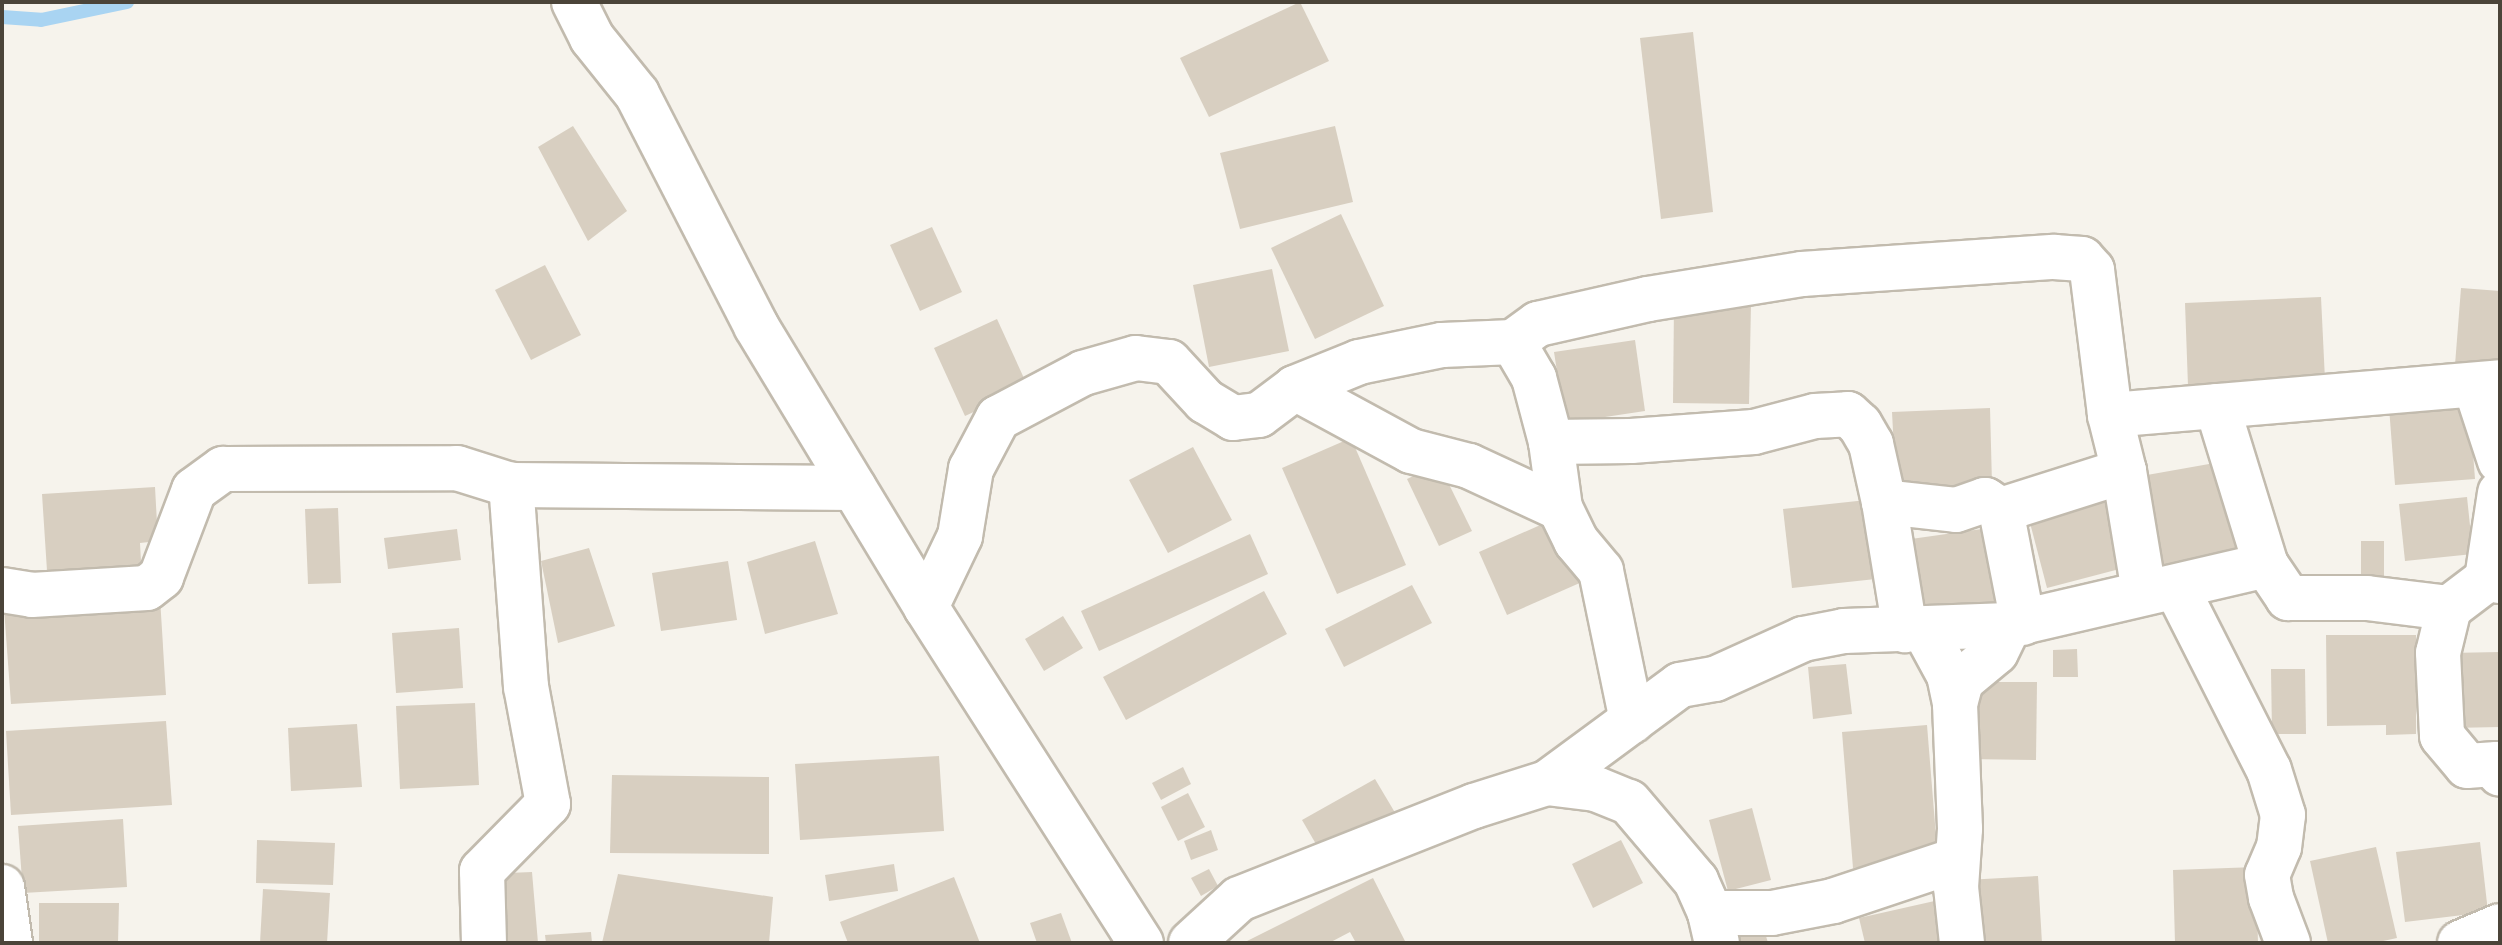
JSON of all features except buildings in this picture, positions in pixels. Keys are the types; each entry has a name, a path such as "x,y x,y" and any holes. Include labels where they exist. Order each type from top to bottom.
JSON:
{"street":[{"path":"574,2 592,38 637,94 756,326 926,607 1141,943"},
{"path":"926,607 960,536 971,469 998,418 1083,373 1136,358 1169,362 1205,401 1233,418 1259,415 1295,388 1373,359 1442,345 1513,342 1538,324 1648,299 1802,274 2054,257 2082,259 2092,270 2110,415 2160,590 2269,770 2283,815 2279,847 2267,875 2271,898 2288,943"},
{"path":"1513,342 1534,378 1551,442 1560,508 1576,541 1601,571 1627,725 1629,802"},
{"path":"2110,415 2488,384 2500,461"},
{"path":"1295,388 1411,451 1469,466 1560,508"},
{"path":"2217,406 2266,565 2288,598 2367,598 2449,608 2494,580 2500,493"},
{"path":"1551,442 1631,441 1754,432 1815,416 1848,414 1860,425 1871,444 1914,630 1949,675 1955,704 1960,829 1956,860 1962,943"},
{"path":"2,590 32,595 147,588 161,577 194,490 223,469 457,468 511,485 854,488"},
{"path":"1884,502 1956,510 1985,500 2001,510 2124,471"},
{"path":"484,943 482,871 548,804 526,687 511,485"},
{"path":"1955,704 1961,681 1996,652 2016,624 2001,510"},
{"path":"1191,943 1239,899 1474,806 1547,783 1680,685 1715,679 1803,639 1844,631 2016,624 2266,565"},
{"path":"2449,608 2438,653 2442,736 2467,766 2497,764 2500,774"},
{"path":"1547,783 1596,789 1629,802 1696,881 1713,928 1833,901 1956,860"},
{"path":"2,887 10,943"},
{"path":"2460,943 2500,926"}],"waterway":[{"path":"2,17 41,20 127,2"}]}
